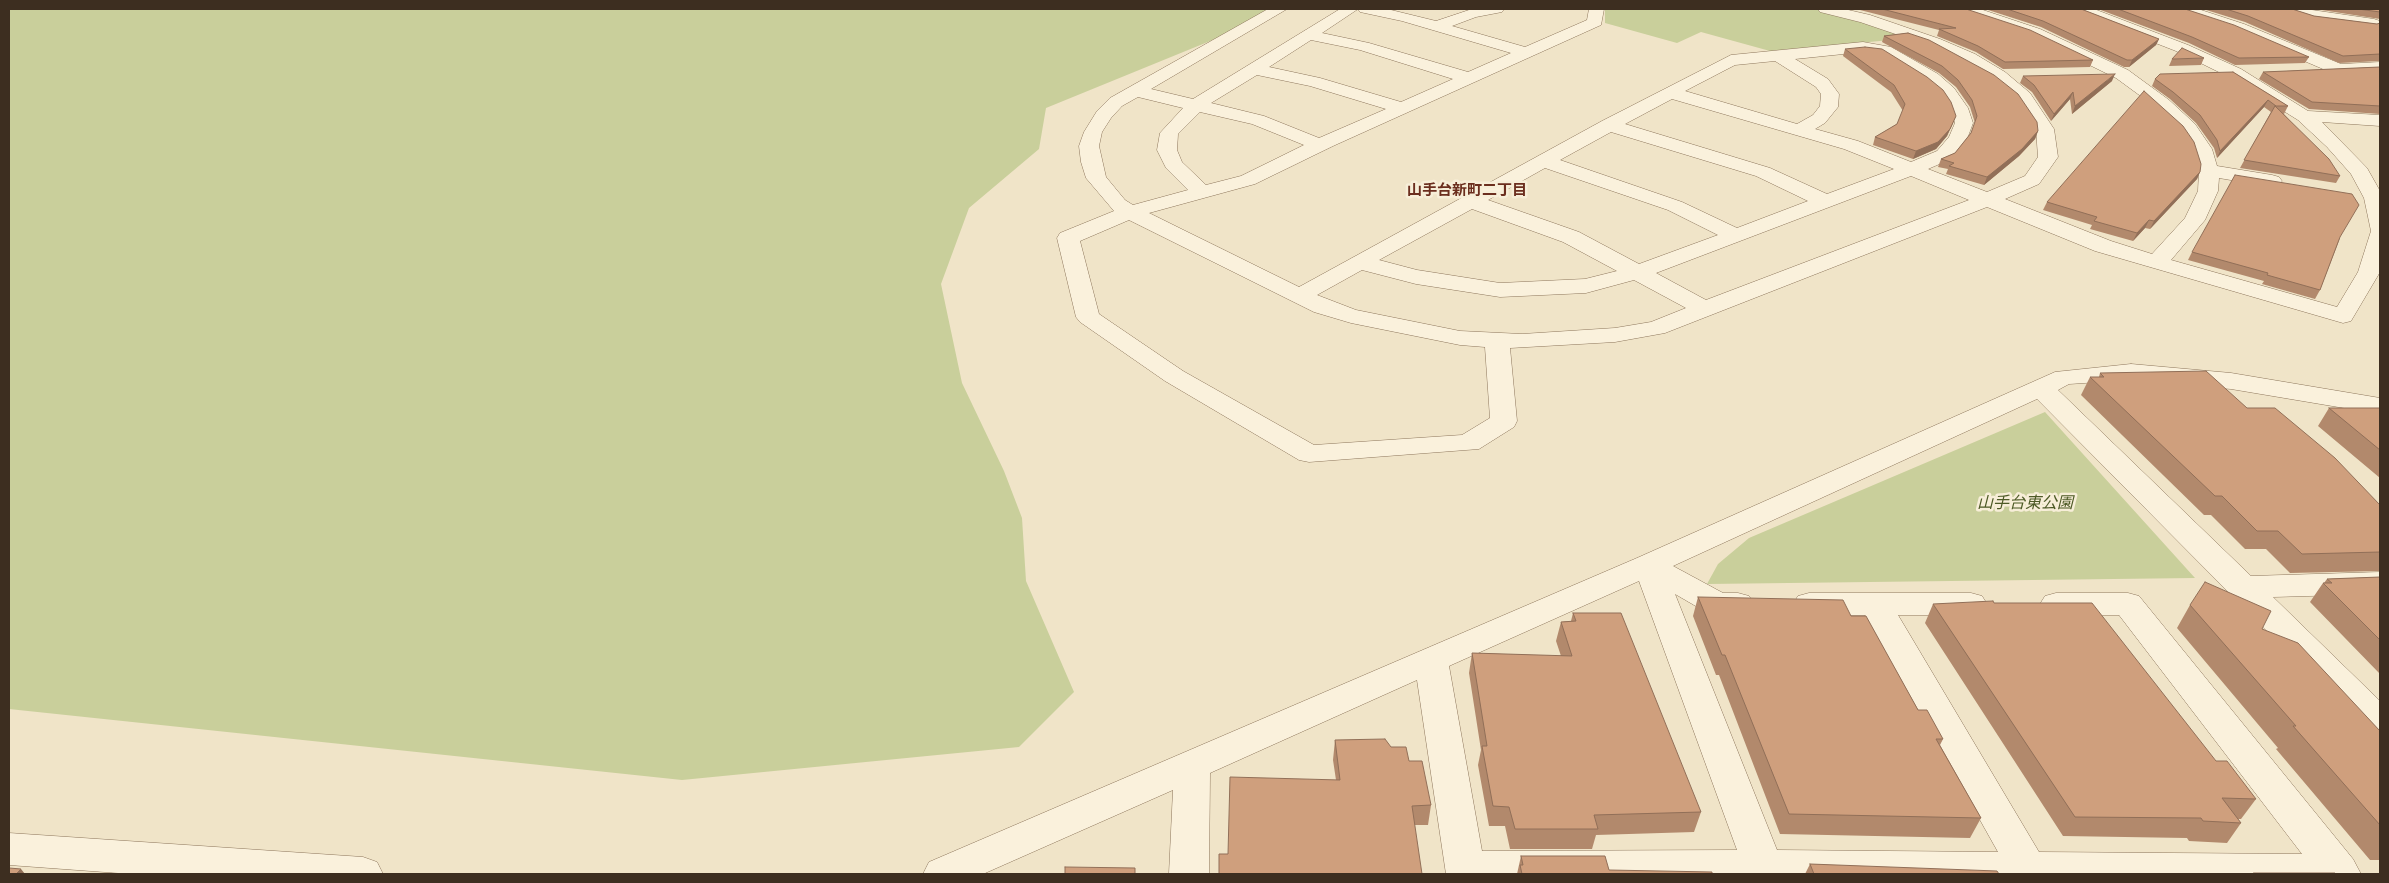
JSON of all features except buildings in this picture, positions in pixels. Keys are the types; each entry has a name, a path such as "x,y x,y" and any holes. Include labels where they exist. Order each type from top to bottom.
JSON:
{"street":[{"path":"1279,9 1116,102 1102,114 1093,132 1089,146 1096,178 1118,204 1130,212 1322,307 1360,318 1460,338 1497,341 1615,335 1656,328 1989,199 2032,180 2048,157 2045,130 2024,97 1999,76 1969,58 1927,39 1865,18 1825,9"},
{"path":"1202,193 1173,164 1168,150 1169,133 1196,106 1350,9"},
{"path":"1364,9 1437,26 1524,52"},
{"path":"1437,26 1473,13 1497,9"},
{"path":"1497,341 1504,421 1469,443 1309,454 1174,376 1088,316 1068,238 1130,212 1248,180 1524,52 1595,22 1596,9"},
{"path":"1966,9 1988,15 2061,44 2122,74 2163,104 2188,128 2202,149 2208,171 2208,191 2194,220 2156,263"},
{"path":"1988,15 2017,9"},
{"path":"2081,9 2174,44 2235,73 2304,116 2334,143 2360,172 2365,197 2380,229"},
{"path":"2184,9 2238,27 2340,70"},
{"path":"2291,9 2311,16 2377,31"},
{"path":"2366,9 2377,31"},
{"path":"1308,35 1363,46 1468,78"},
{"path":"1299,296 1359,262 1471,201 1543,160 1731,60 1863,46 1885,50 1932,78 1948,92 1960,108 1964,123 1958,139 1944,155 1912,169 1827,202 1735,234 1639,272 1586,286 1500,290 1416,277 1359,262"},
{"path":"1777,55 1822,83 1830,94 1829,107 1819,119 1800,130"},
{"path":"2302,71 2380,66"},
{"path":"1254,69 1314,82 1403,108"},
{"path":"2198,73 2264,72"},
{"path":"2084,75 2151,74"},
{"path":"1999,76 2028,76"},
{"path":"1135,91 1258,120 1320,145"},
{"path":"1672,93 1851,145 2104,246 2156,263 2343,316 2369,272 2380,234"},
{"path":"2304,116 2380,120"},
{"path":"1609,125 1763,172 1827,202"},
{"path":"1543,160 1675,206 1735,234"},
{"path":"2208,171 2287,184"},
{"path":"1471,201 1571,237 1639,272 1705,310"},
{"path":"943,874 1648,565 2064,377 2131,372 2231,381 2380,406"},
{"path":"2231,381 2268,412"},
{"path":"2041,388 2380,722"},
{"path":"2344,399 2380,400"},
{"path":"1648,565 1717,604 2128,604 2340,873"},
{"path":"1648,565 1764,870"},
{"path":"2244,587 2380,583"},
{"path":"1875,604 2029,871"},
{"path":"1431,660 1466,871 1764,870 2340,873"},
{"path":"1189,874 1192,765"},
{"path":"9,849 308,872 363,874"}],"green space":[{"path":"9,9 1273,9 1242,28 1046,108 1039,149 969,208 941,284 962,383 1004,471 1022,518 1026,581 1074,692 1019,747 682,780 9,709"},
{"path":"1605,9 1814,9 1845,16 1913,38 1770,51 1701,32 1677,43 1605,23"},
{"name":"山手台東公園","path":"2045,412 2195,578 1707,584 1718,564 1749,538"}],"district":[{"name":"山手台新町二丁目","path":"1467,191"}]}
